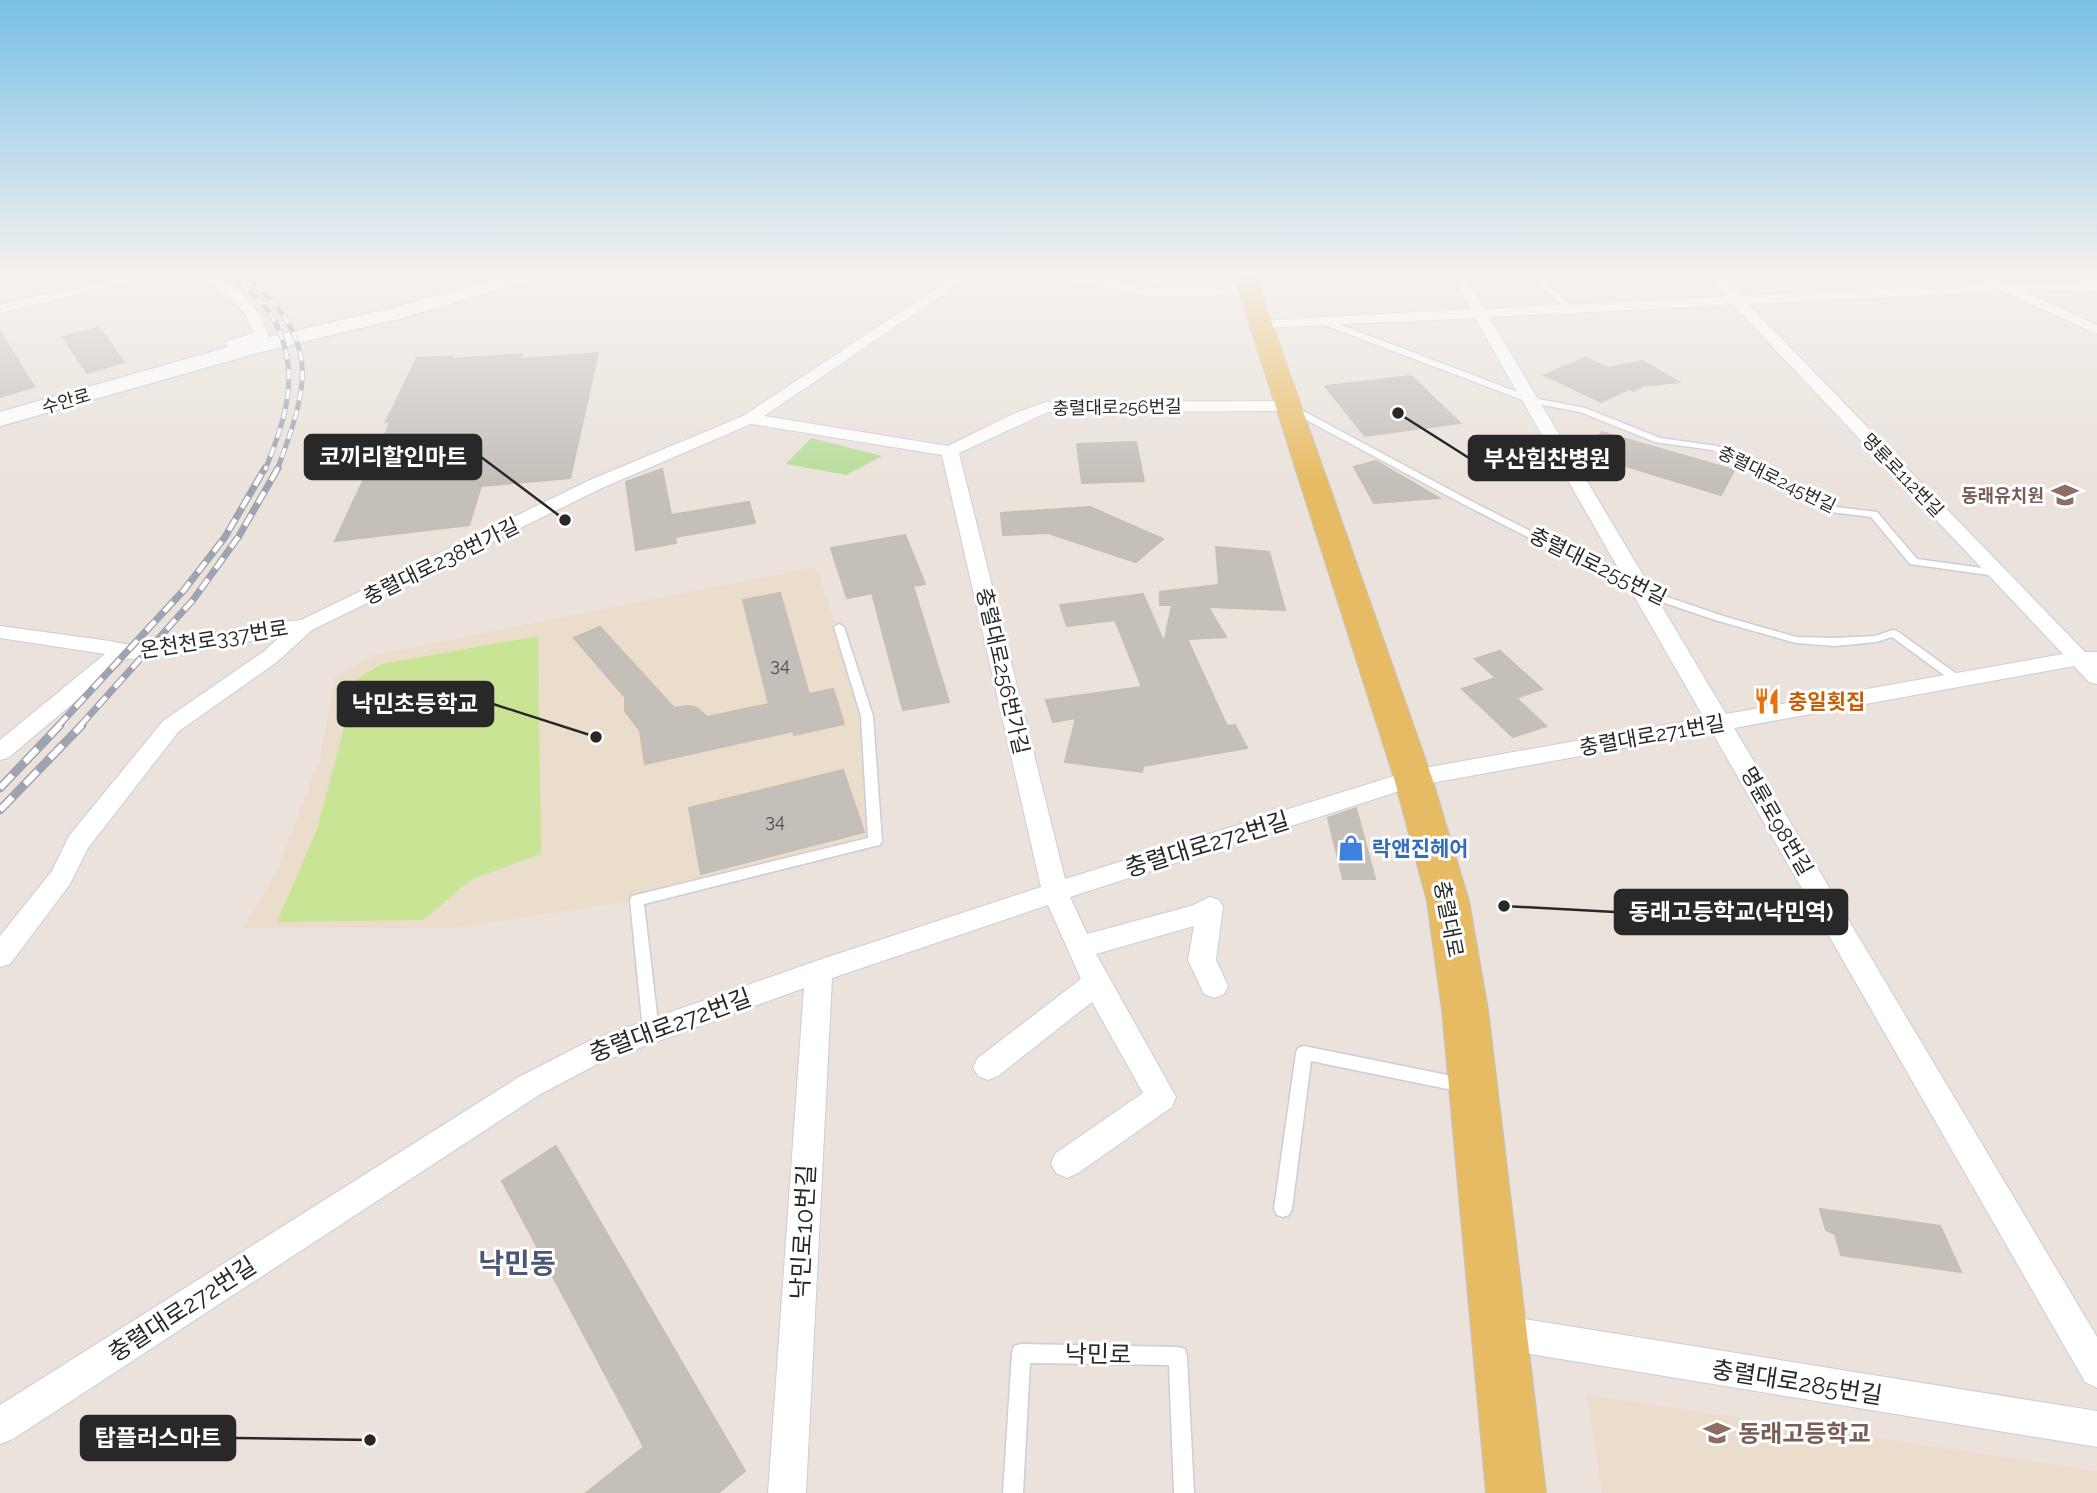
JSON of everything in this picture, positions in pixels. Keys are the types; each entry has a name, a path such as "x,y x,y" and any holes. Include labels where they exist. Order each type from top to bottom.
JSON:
{"main road":[{"name":"수안로","path":"0,419 281,342"},
{"name":"충렬대로","path":"1267,342 1413,778 1447,901 1465,1010 1516,1493"}],"street":[{"path":"239,352 232,344 240,342"},
{"name":"충렬대로238번가길","path":"0,956 61,877 78,843 172,726 270,657 304,626 596,484 749,419 865,342"},
{"name":"명륜로98번길","path":"1497,342 2097,1370"},
{"name":"명륜로112번길","path":"1777,342 1996,573 2088,659 2097,677"},
{"name":"충렬대로256번길","path":"950,451 1021,416 1046,407 1288,406"},
{"path":"749,419 950,451"},
{"name":"충렬대로256번가길","path":"950,451 1055,892 1096,983 1161,1097 1067,1163"},
{"name":"온천천로337번로","path":"0,632 110,648 120,653 172,649 254,632 304,626"},
{"path":"0,752 120,653"},
{"name":"충렬대로271번길","path":"1413,778 2088,659"},
{"name":"충렬대로272번길","path":"0,1426 529,1086 591,1052 819,971 1055,892 1413,778"},
{"path":"1081,947 1199,914 1210,907 1202,960 1214,986"},
{"name":"낙민로10번길","path":"787,1493 819,971"},
{"path":"988,1067 1096,983"},
{"name":"충렬대로285번길","path":"1498,1332 2097,1429"}],"lane":[{"name":"충렬대로245번길","path":"1377,342 1531,400 1582,410 1658,440 1714,448 1834,510 1874,514 1914,562 1996,573"},
{"name":"충렬대로255번길","path":"1288,406 1466,502 1643,592 1796,640 1835,642 1876,639 1893,633 1959,680"},
{"path":"651,1031 637,900 875,841 867,716 839,626"},
{"path":"1283,1209 1304,1054 1473,1087"},
{"name":"낙민로","path":"1013,1493 1021,1353 1178,1356 1184,1493"}],"shaded area":[{"path":"816,567 867,716 875,841 637,900 454,928 243,928 277,871 320,758 335,677 374,655"},
{"name":"동래고등학교","path":"1587,1395 2097,1471 2097,1493 1602,1493"}],"green space":[{"path":"811,438 882,456 846,475 786,464"},
{"path":"538,636 541,854 472,879 423,920 277,922 317,829 357,679 382,664"}],"building":[{"path":"0,342 6,342 34,387 0,397"},
{"path":"66,342 109,342 124,362 87,373"},
{"path":"598,353 570,478 481,486 469,525 335,541 391,421 386,422 417,358 452,356 450,359 522,354 520,359"},
{"path":"1585,358 1609,368 1642,361 1679,382 1643,386 1633,391 1629,389 1601,402 1544,375"},
{"path":"1411,376 1460,423 1365,436 1325,386"},
{"path":"1602,432 1734,470 1721,495 1586,454"},
{"path":"1136,442 1144,481 1082,483 1077,444"},
{"path":"1376,461 1439,498 1374,503 1354,467"},
{"path":"662,469 671,515 749,502 755,523 675,537 676,543 636,550 626,482"},
{"path":"1090,507 1163,539 1136,562 1048,533 1003,535 1001,513"},
{"path":"905,535 925,584 913,586 949,702 903,710 872,593 847,598 831,548"},
{"path":"1216,547 1269,552 1285,610 1208,607 1226,637 1187,639 1227,726 1235,725 1247,748 1143,766 1142,772 1065,762 1076,718 1053,722 1046,700 1142,687 1115,620 1067,626 1060,605 1143,594 1164,643 1172,605 1160,605 1160,592 1219,585"},
{"path":"780,593 809,694 833,689 844,724 794,735 793,731 645,764 640,731 625,711 625,697 574,638 600,627 674,708 697,708 707,717 769,704 743,600"},
{"path":"1500,651 1542,689 1516,698 1546,726 1513,737 1462,689 1496,678 1475,659"},
{"path":"843,770 864,832 701,874 689,808"},
{"name":"락앤진헤어","path":"1356,808 1375,879 1343,879 1328,818"},
{"path":"556,1146 745,1471 718,1493 586,1493 644,1447 502,1181"},
{"path":"1820,1209 1940,1226 1961,1272 1841,1255 1835,1234 1826,1230"}],"railway":[{"path":"265,470 279,432 288,394 289,376 283,342"},
{"path":"277,469 297,411 302,385 302,362 297,342"},
{"path":"58,726 184,590 225,537 265,468"},
{"path":"80,726 193,600 239,536 277,469"},
{"path":"0,788 60,725"},
{"path":"0,810 82,725"}],"place":[{"name":"부산힘찬병원","path":"1398,413"},
{"name":"동래유치원","path":"2065,495"},
{"name":"코끼리할인마트","path":"565,520"},
{"name":"충일횟집","path":"1767,701"},
{"name":"낙민초등학교","path":"596,737"},
{"name":"락앤진헤어","path":"1351,848"},
{"name":"동래고등학교(낙민역)","path":"1504,906"},
{"name":"동래고등학교","path":"1717,1433"},
{"name":"탑플러스마트","path":"370,1440"}],"district":[{"name":"낙민동","path":"517,1263"}]}
